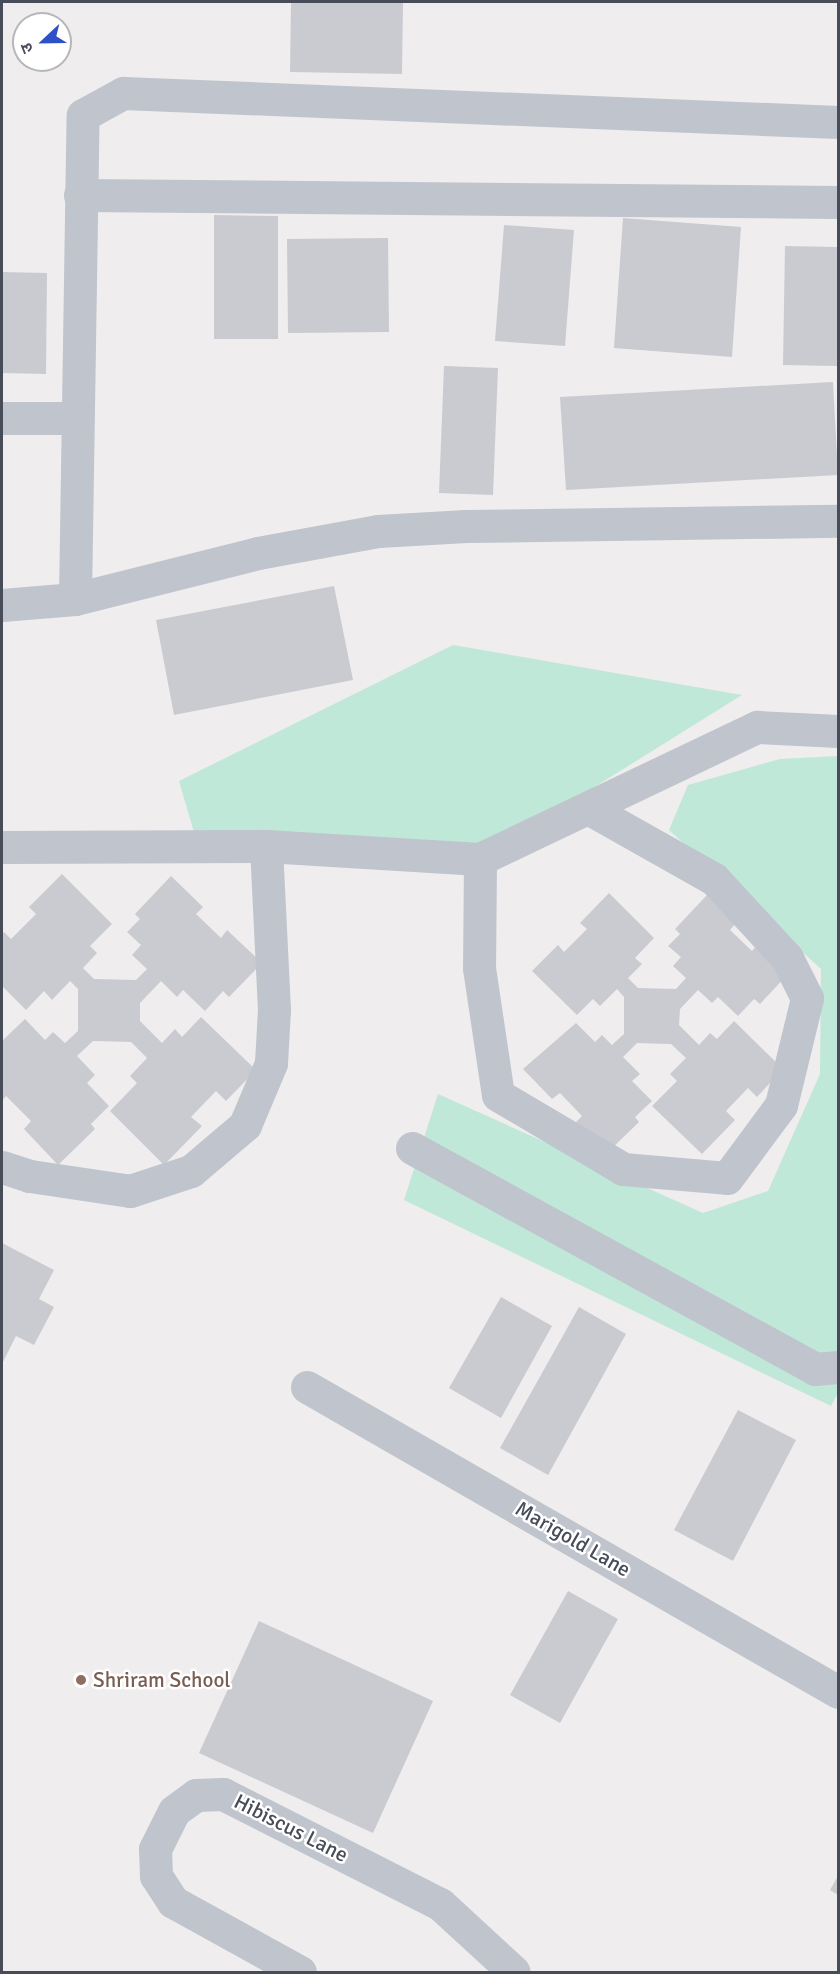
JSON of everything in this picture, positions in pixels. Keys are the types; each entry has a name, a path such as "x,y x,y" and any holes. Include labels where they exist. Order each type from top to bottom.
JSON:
{"street":[{"path":"75,599 83,115 123,93 838,122"},
{"path":"80,195 838,202"},
{"path":"2,418 77,418"},
{"path":"2,605 75,599 258,553 378,531 466,526 838,520"},
{"path":"2,847 266,846 480,859 757,728 838,731"},
{"path":"480,859 479,968 498,1095 623,1169 727,1178 781,1105 807,998 787,958 714,879 588,808"},
{"path":"2,1167 30,1176 130,1191 191,1171 245,1125 271,1063 274,1010 266,846"},
{"path":"412,1148 815,1369 838,1367"},
{"name":"Marigold Lane","path":"307,1386 838,1692"},
{"name":"Hibiscus Lane","path":"300,1972 173,1902 156,1876 155,1849 174,1811 196,1795 223,1794 440,1904 514,1972"}],"green space":[{"path":"453,645 742,695 503,844 198,846 179,781"},
{"path":"838,756 838,1393 831,1406 404,1200 438,1094 703,1213 768,1191 820,1074 821,969 669,830 688,785 780,759"}],"building":[{"path":"291,2 403,2 402,74 290,72"},
{"path":"214,215 278,216 278,339 214,339"},
{"path":"623,218 741,227 732,357 614,348"},
{"path":"504,225 574,230 565,346 495,341"},
{"path":"388,238 389,332 288,333 287,239"},
{"path":"785,246 838,247 838,366 783,365"},
{"path":"2,272 47,273 46,374 2,373"},
{"path":"444,366 498,368 493,495 439,493"},
{"path":"833,382 838,475 566,490 560,397"},
{"path":"334,586 353,680 174,715 156,620"},
{"path":"62,874 112,924 90,946 97,953 83,968 94,979 136,980 147,969 132,955 141,945 127,932 140,919 135,914 171,876 203,907 196,914 221,938 227,930 262,963 229,997 223,991 205,1011 183,990 177,997 161,981 140,1003 140,1021 162,1043 175,1029 182,1037 201,1017 256,1070 226,1101 216,1091 191,1117 202,1126 164,1165 110,1111 137,1083 130,1076 147,1058 131,1042 93,1041 77,1056 95,1075 87,1083 109,1106 91,1124 95,1129 58,1165 24,1129 31,1121 6,1096 2,1101 2,1041 25,1019 45,1040 53,1032 65,1043 78,1031 78,989 70,981 52,1000 44,991 26,1010 2,986 2,934 4,932 11,939 36,914 29,907"},
{"path":"609,893 654,938 635,958 642,964 628,978 638,988 676,989 686,978 673,966 681,957 668,946 680,934 675,929 707,895 736,923 730,930 752,951 758,944 789,973 760,1004 754,999 738,1016 718,997 712,1003 698,990 680,1009 679,1025 699,1045 710,1033 717,1039 734,1021 783,1069 757,1097 748,1088 726,1111 735,1120 702,1154 652,1106 677,1081 670,1074 686,1058 671,1044 637,1043 623,1057 640,1074 632,1081 652,1101 635,1117 639,1122 606,1154 575,1123 582,1116 560,1093 552,1099 523,1069 576,1023 595,1042 602,1035 612,1045 624,1034 624,997 617,989 600,1006 593,999 577,1015 532,971 558,945 564,952 587,929 580,923"},
{"path":"2,1243 54,1270 39,1299 54,1307 34,1345 16,1336 2,1364"},
{"path":"501,1297 552,1326 501,1418 449,1388"},
{"path":"579,1307 626,1334 548,1475 500,1448"},
{"path":"738,1410 796,1440 733,1561 674,1530"},
{"path":"568,1591 618,1619 560,1723 510,1695"},
{"path":"259,1621 433,1701 373,1833 199,1753"},
{"path":"838,1876 838,1895 830,1890"}],"place":[{"name":"Shriram School","path":"81,1680"}]}
